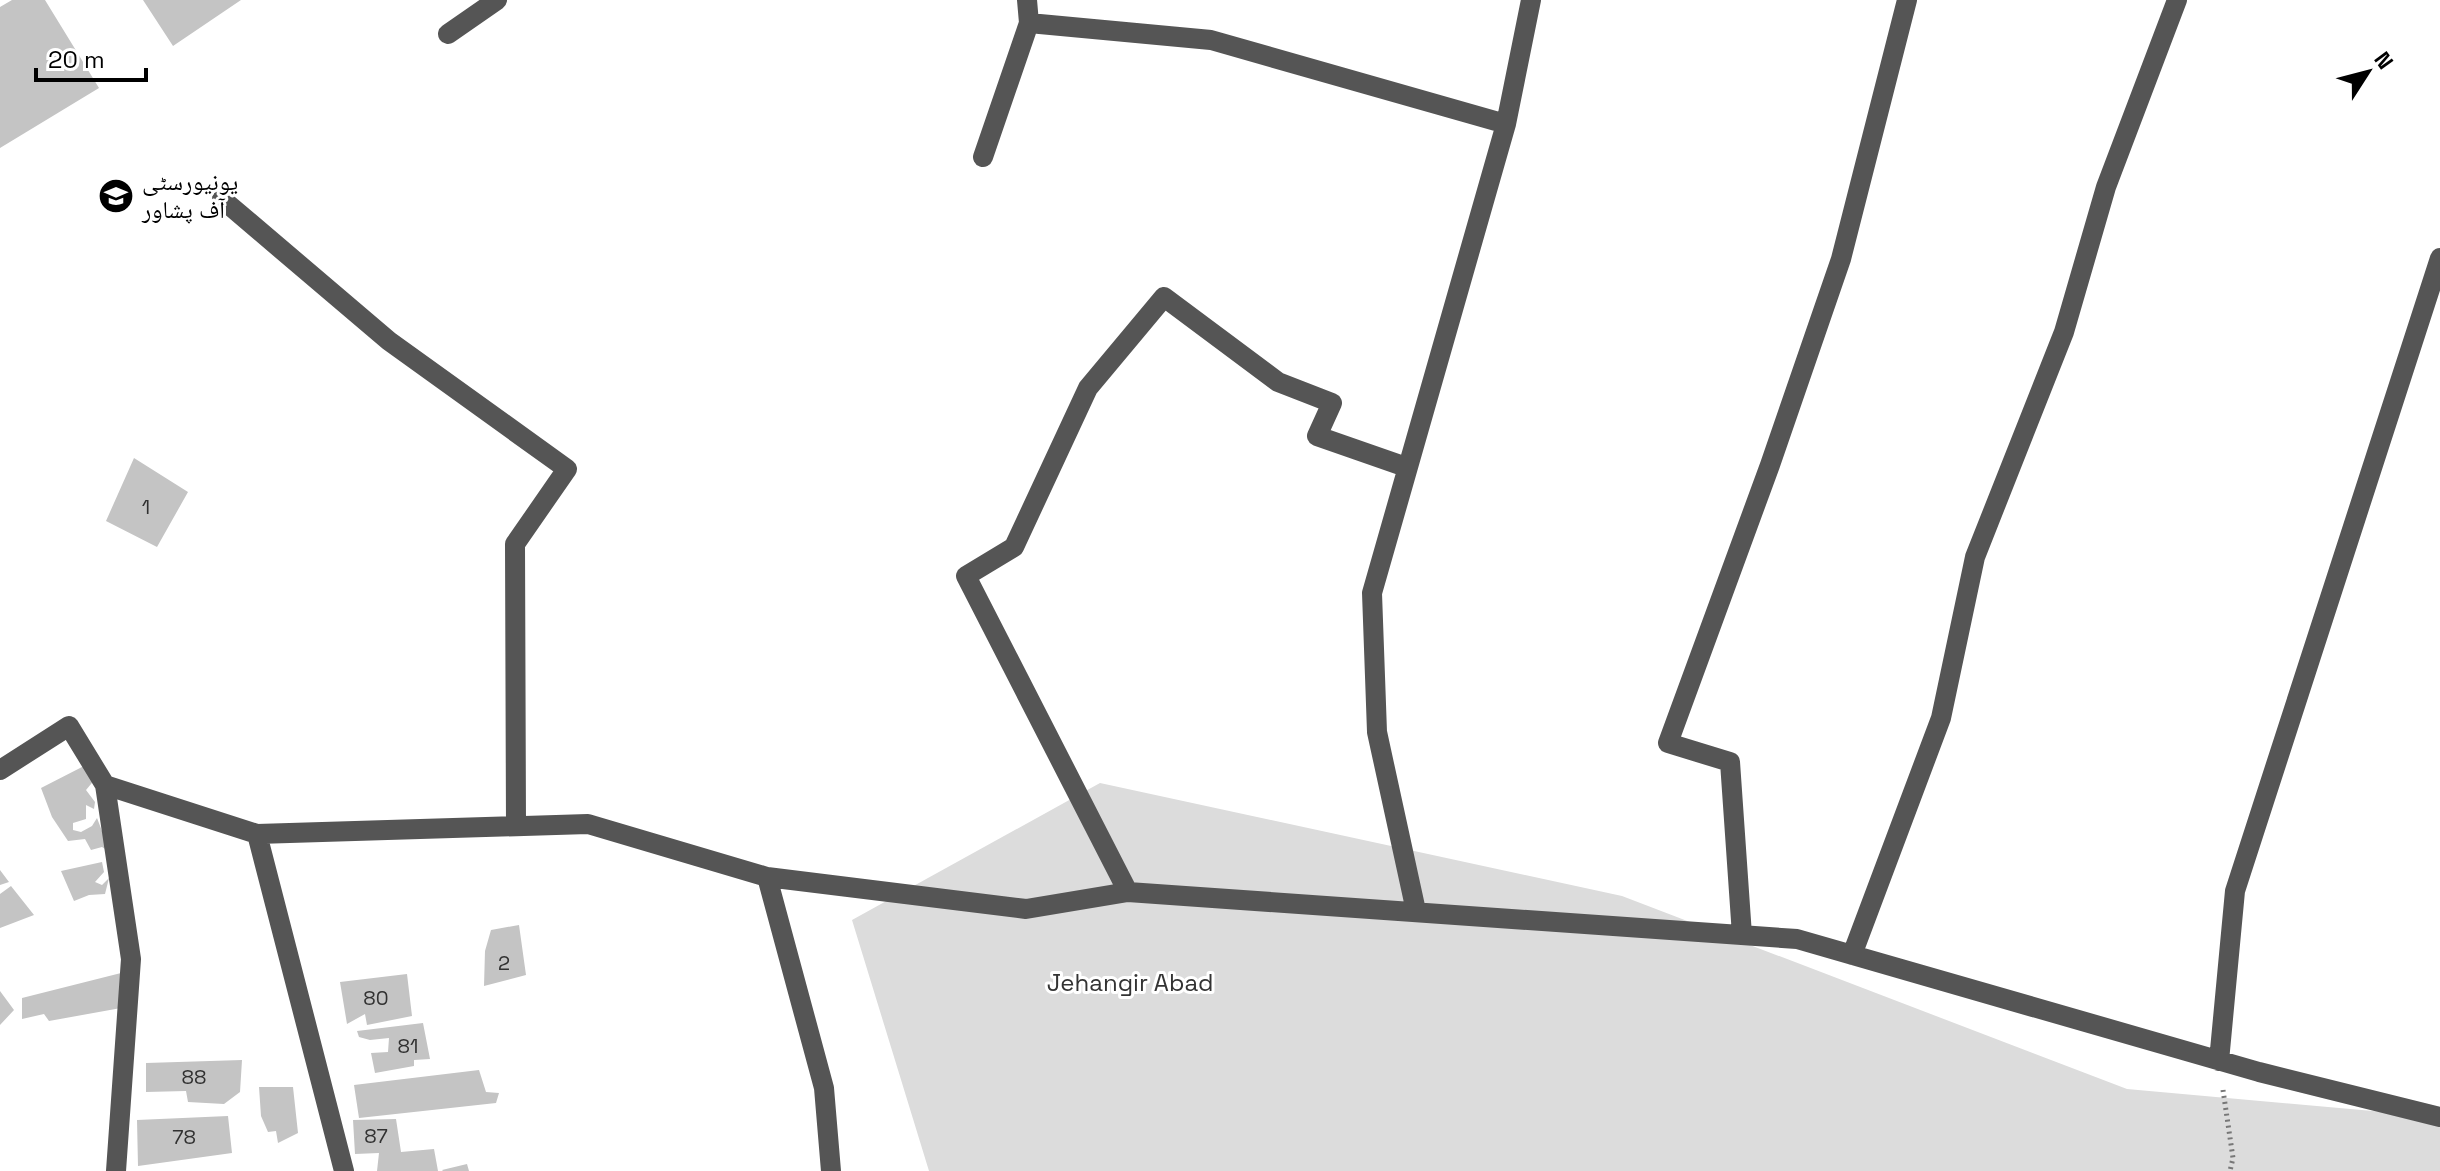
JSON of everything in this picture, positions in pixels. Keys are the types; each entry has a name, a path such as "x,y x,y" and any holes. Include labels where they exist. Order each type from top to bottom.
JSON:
{"street":[{"path":"448,34 497,0"},
{"path":"983,157 1029,23 1027,0"},
{"path":"1416,911 1377,732 1372,593 1506,124 1531,0"},
{"path":"1742,935 1730,762 1668,743 1770,465 1841,259 1907,0"},
{"path":"1852,955 1941,718 1975,557 2064,332 2106,187 2177,0"},
{"path":"1029,23 1211,40 1506,124"},
{"path":"222,199 389,341 567,469 515,544 516,826"},
{"path":"2219,1061 2235,891 2434,296 2440,258"},
{"path":"1128,892 966,576 1014,547 1088,388 1164,297 1278,382 1332,403 1317,436 1406,467"},
{"path":"0,770 69,726 105,785 131,959 112,1170"},
{"path":"105,785 257,834 588,824 767,877 1026,909 1128,892 1797,939 2219,1061 2440,1117"},
{"path":"257,834 344,1171"},
{"path":"767,877 824,1088 831,1171"}],"path":[{"path":"2219,1061 2233,1158 2230,1171"}],"green space":[{"name":"Jehangir Abad","path":"1100,783 1622,896 2127,1089 2440,1117 2440,1171 929,1171 852,920"}],"building":[{"path":"12,0 45,0 99,88 0,148 0,7"},
{"path":"143,0 241,0 173,46"},
{"path":"134,458 188,492 157,547 106,521"},
{"path":"87,767 96,778 86,790 95,802 94,809 86,805 86,819 73,823 73,830 81,832 92,826 97,818 110,852 102,847 91,850 85,839 68,841 52,817 41,788"},
{"path":"102,862 104,872 95,882 102,885 109,878 105,894 89,895 74,901 61,871"},
{"path":"0,870 9,882 0,885"},
{"path":"11,886 34,915 0,928 0,894"},
{"path":"519,925 526,975 484,986 485,951 491,930"},
{"path":"125,972 121,1008 49,1021 44,1014 22,1019 22,998"},
{"path":"407,974 412,1016 367,1025 365,1014 347,1024 340,982"},
{"path":"0,991 14,1010 0,1025"},
{"path":"423,1023 430,1059 414,1060 414,1066 375,1073 371,1053 388,1052 389,1038 370,1040 359,1037 357,1031"},
{"path":"242,1060 240,1092 224,1104 188,1102 186,1091 146,1092 146,1063"},
{"path":"479,1070 486,1092 499,1093 496,1103 359,1118 354,1085"},
{"path":"259,1087 293,1087 298,1133 278,1143 276,1131 268,1132 261,1116"},
{"path":"228,1116 232,1153 138,1166 137,1120"},
{"path":"396,1119 401,1152 434,1149 438,1171 377,1171 379,1153 355,1154 353,1120"},
{"path":"467,1164 469,1171 442,1170"}],"place":[{"name":"یونیورسٹی آف پشاور","path":"116,196"}]}
